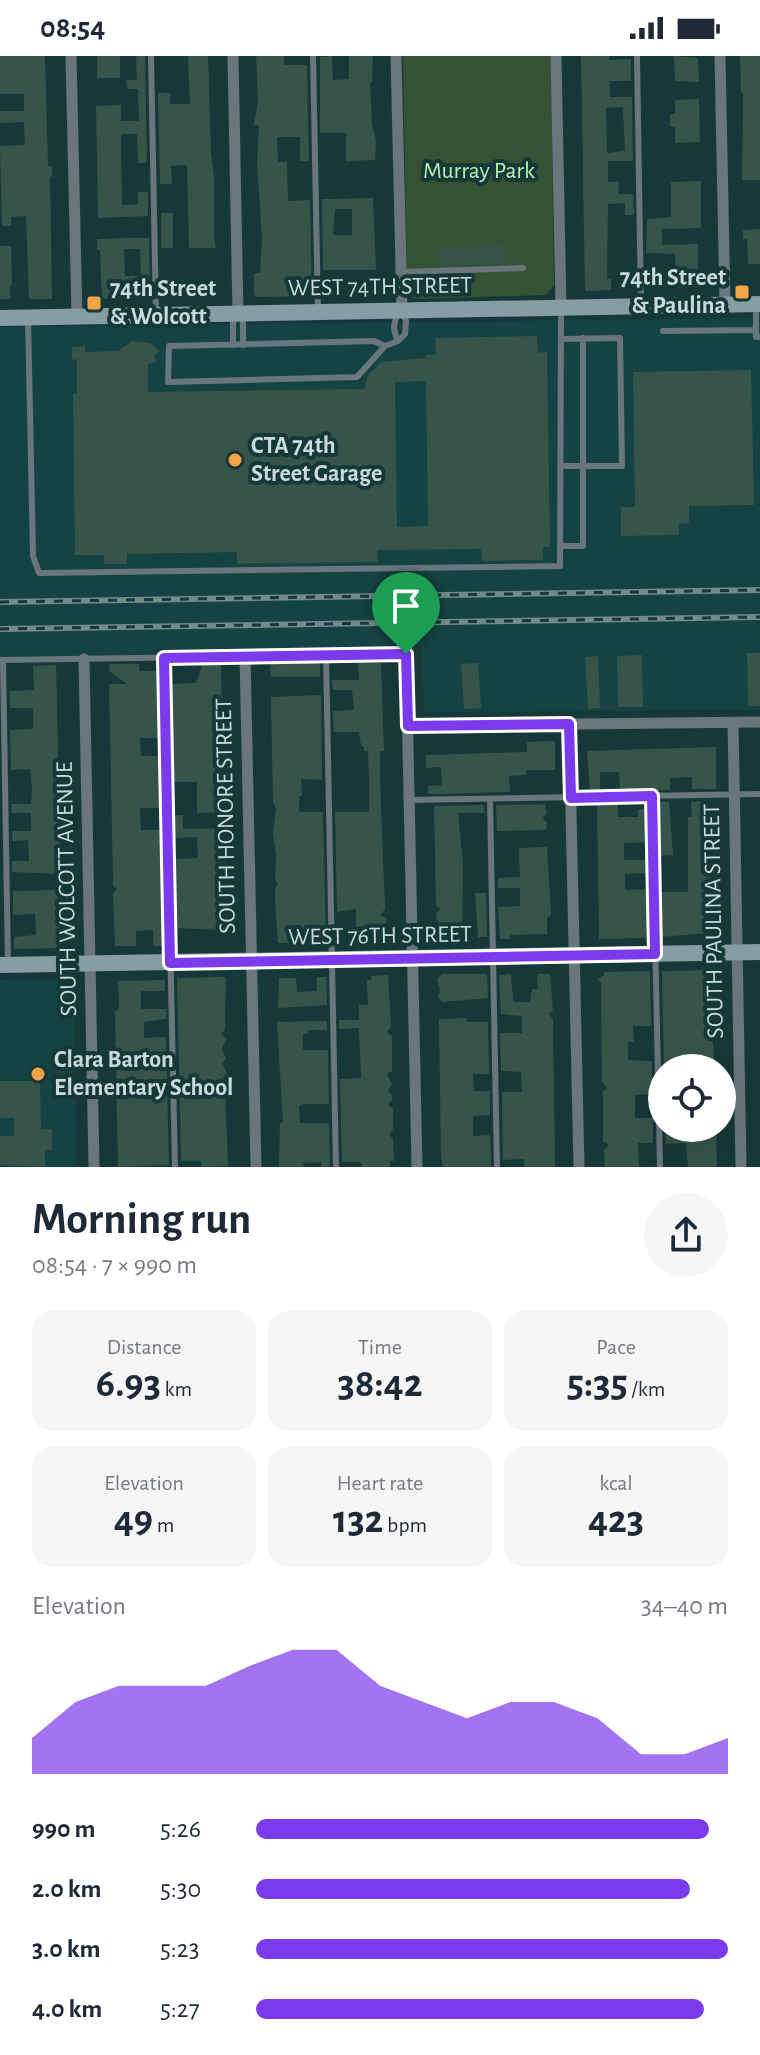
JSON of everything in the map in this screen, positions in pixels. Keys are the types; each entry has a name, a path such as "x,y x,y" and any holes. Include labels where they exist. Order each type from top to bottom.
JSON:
{"street":[{"path":"71,56 77,317"},
{"path":"233,56 238,314"},
{"path":"396,56 402,310"},
{"path":"556,56 561,307"},
{"path":"720,56 725,304"},
{"name":"WEST 74TH STREET","path":"0,318 758,304"},
{"path":"406,654 417,1167"},
{"name":"SOUTH HONORE STREET","path":"245,656 256,1167"},
{"name":"SOUTH WOLCOTT AVENUE","path":"84,659 94,1167"},
{"path":"408,726 760,722"},
{"name":"SOUTH PAULINA STREET","path":"733,723 741,1167"},
{"path":"569,724 579,1167"},
{"name":"WEST 76TH STREET","path":"4,965 760,952"}],"lane":[{"path":"151,56 156,315"},
{"path":"313,56 318,312"},
{"path":"637,56 641,306"},
{"path":"401,272 523,268"},
{"path":"758,304 756,337 760,337"},
{"path":"28,318 33,556 39,573 560,566 561,307"},
{"path":"398,341 394,333 394,320 402,310"},
{"path":"385,346 374,341 169,346 168,382 357,377 385,346 398,341 405,334 406,321 402,310"},
{"path":"238,314 243,323 243,345"},
{"path":"233,345 233,323 238,314"},
{"path":"663,331 756,330"},
{"path":"560,546 583,546 583,338"},
{"path":"560,466 622,466 620,338 561,339"},
{"path":"4,965 2,660 406,654"},
{"path":"326,655 336,1167"},
{"path":"164,658 175,1167"},
{"path":"410,800 760,794"},
{"path":"652,796 660,1167"},
{"path":"490,799 497,1167"}],"shaded area":[{"path":"760,318 760,710 424,712 422,650 0,658 0,327"},
{"name":"Clara Barton Elementary School","path":"73,979 77,1167 0,1167 0,980"}],"green space":[{"name":"Murray Park","path":"403,56 551,56 554,285 546,295 415,299 407,292"}],"building":[{"path":"0,56 45,56 48,166 52,166 52,299 29,299 26,216 11,217 11,226 2,226 0,146 25,145 24,122 0,123 0,111 24,111 24,94 0,94"},
{"path":"97,56 120,56 120,78 97,78"},
{"path":"136,56 145,56 147,163 138,163 137,134 121,134 122,205 138,204 138,192 148,192 148,216 98,218 96,106 121,105 121,121 139,121 138,89 127,89 126,80 137,80"},
{"path":"188,56 208,56 216,248 189,248 187,165 171,166 172,184 160,184 158,93 170,93 170,104 190,104"},
{"path":"256,56 284,56 284,65 307,65 309,161 300,161 300,137 277,137 278,162 287,162 288,201 310,200 312,296 256,297 254,294 254,273 260,273 262,237 257,162 259,125 254,125 258,101"},
{"path":"332,56 333,80 349,79 349,56 373,56 370,83 375,160 346,161 346,133 320,133 320,57"},
{"path":"581,56 631,59 631,81 610,81 610,97 632,97 633,161 608,161 608,182 619,182 618,194 633,194 634,215 625,215 625,203 608,204 607,279 611,279 611,290 585,291","holes":["623,107 625,151 607,153 606,108"]},
{"path":"674,56 698,58 699,82 675,81"},
{"path":"740,56 760,56 760,180 742,180 743,93"},
{"path":"699,99 700,142 675,143 675,127 670,127 670,114 675,114 675,100"},
{"path":"701,181 701,228 662,229 662,245 698,244 698,288 676,288 675,254 646,253 647,219 671,217 671,182"},
{"path":"373,198 376,270 323,270 322,199","holes":["335,209 352,209 352,235 333,235"]},
{"path":"161,213 173,213 173,248 161,248"},
{"path":"760,229 760,264 748,264 747,239 743,239 743,230"},
{"path":"149,238 150,299 102,299 97,239","holes":["124,249 140,249 141,276 125,276"]},
{"path":"0,246 11,246 10,299 0,299"},
{"path":"504,246 504,263 440,265 439,249"},
{"name":"CTA 74th Street Garage","path":"537,336 538,353 547,352 550,547 543,547 543,560 482,561 481,549 377,550 378,562 237,564 237,552 127,554 127,564 104,564 104,555 75,555 73,394 77,393 77,359 72,360 72,347 85,346 85,352 118,351 132,341 150,343 160,351 154,356 156,362 148,364 148,392 364,389 368,375 381,362 436,355 435,338","holes":["426,381 428,526 397,527 395,382"]},
{"path":"751,370 754,505 689,506 689,523 679,524 679,535 621,536 621,507 635,507 633,372"},
{"path":"747,653 760,653 760,706 748,706"},
{"path":"642,655 643,707 618,707 617,656"},
{"path":"598,656 600,708 588,709 585,657"},
{"path":"320,662 320,677 271,677 270,664"},
{"path":"358,663 381,663 384,751 380,751 380,780 385,909 380,915 386,918 384,942 366,942 365,926 356,927 356,909 337,912 335,812 369,812 369,783 368,751 361,746 359,732 334,732 333,711 354,710 352,690 333,690 332,680 359,680"},
{"path":"478,663 481,708 464,709 461,664"},
{"path":"110,664 139,664 139,671 158,671 160,738 140,738 141,756 160,756 161,808 140,808 141,830 162,830 164,946 153,946 153,930 136,931 136,946 115,946 113,894 117,889 113,886 109,684 127,684 109,671"},
{"path":"56,665 61,874 12,872 12,861 29,861 28,840 12,841 12,831 31,831 31,813 12,813 11,804 31,804 32,788 30,769 11,770 10,730 33,729 33,708 10,708 10,691 34,690 33,666"},
{"path":"202,665 221,665 224,812 197,813 197,782 173,782 171,684 196,683"},
{"path":"321,695 322,780 301,779 299,812 323,812 326,943 278,943 271,697"},
{"path":"555,741 555,770 526,770 526,775 509,776 510,792 428,794 428,786 442,785 441,767 426,768 426,755 527,752 527,742"},
{"path":"716,747 716,789 692,789 692,777 670,778 670,790 620,790 619,772 600,772 600,791 590,791 587,751"},
{"path":"706,801 711,885 706,890 711,894 707,904 708,933 661,937 660,892 688,892 688,817 692,817 691,802"},
{"path":"618,802 618,817 638,817 638,809 646,809 647,842 624,843 624,860 647,860 648,873 625,874 625,890 648,889 649,938 599,939 597,803"},
{"path":"659,802 669,802 673,855 660,856"},
{"path":"545,804 547,814 542,818 547,822 546,830 497,831 496,805"},
{"path":"484,805 484,813 458,813 463,864 462,938 440,938 436,919 440,910 436,904 434,806"},
{"path":"174,815 183,815 183,829 224,828 226,928 176,928 174,859 198,858 197,837 174,838"},
{"path":"547,847 551,915 547,918 547,934 510,935 510,939 500,939 498,907 520,906 520,888 498,888 498,878 520,877 519,848"},
{"path":"61,890 62,948 14,949 14,937 36,935 35,914 13,915 13,891"},
{"path":"475,893 486,893 487,937 478,937"},
{"path":"712,970 714,997 709,997 714,1054 664,1054 662,971"},
{"path":"650,971 651,1026 633,1026 634,1042 628,1042 628,1060 648,1061 648,1094 635,1095 635,1118 648,1118 648,1142 653,1143 638,1143 639,1167 605,1167 604,1150 609,1145 603,1141 603,1092 607,1088 602,1082 601,982 598,979 604,972"},
{"path":"442,974 487,974 488,998 442,1002 438,997 440,989 437,979"},
{"path":"511,974 513,1002 530,1002 532,989 538,989 537,974 550,974 555,1167 525,1167 524,1159 503,1160 502,1092 522,1092 521,1072 501,1071 500,1033 522,1033 522,1016 501,1014 499,975"},
{"path":"388,975 391,1027 387,1032 392,1036 392,1071 387,1074 392,1085 388,1090 392,1100 388,1105 393,1109 393,1129 389,1135 393,1139 394,1161 390,1161 390,1167 362,1167 360,1162 342,1162 340,1079 361,1078 359,1028 339,1029 339,1020 359,1020 359,1005 368,1005 367,980 372,980 371,976"},
{"path":"226,977 225,1030 221,1033 226,1039 222,1049 226,1059 222,1063 227,1074 222,1078 227,1082 228,1166 201,1167 201,1161 181,1161 177,978"},
{"path":"317,977 326,977 327,1005 278,1008 279,978 296,978 297,992 317,991"},
{"path":"165,980 165,991 141,991 141,1009 166,1009 166,1019 144,1022 144,1038 166,1037 169,1165 118,1167 115,1012 119,1008 118,981"},
{"path":"467,1018 467,1022 488,1022 489,1074 473,1074 474,1091 490,1091 490,1115 473,1116 473,1136 490,1135 491,1167 443,1167 439,1019"},
{"path":"327,1021 327,1030 308,1030 303,1034 303,1050 328,1050 329,1104 299,1106 300,1123 329,1123 330,1167 321,1167 321,1162 303,1163 304,1167 279,1167 280,1123 283,1123 277,1022"},
{"path":"0,1081 40,1081 41,1129 52,1129 52,1150 45,1150 45,1167 0,1165 0,1136 14,1136 14,1118 0,1118"},
{"path":"666,1142 716,1142 717,1167 688,1167 686,1143"}],"railway":[{"path":"0,602 760,590"},
{"path":"0,629 760,617"}],"place":[{"name":"74th Street & Paulina","path":"742,292"},
{"name":"74th Street & Wolcott","path":"94,303"},
{"name":"CTA 74th Street Garage","path":"235,460"},
{"name":"Clara Barton Elementary School","path":"38,1074"}],"route":[{"path":"406,654 408,726 569,724 571,798 652,796 655,954 170,963 164,658 406,654"}]}
